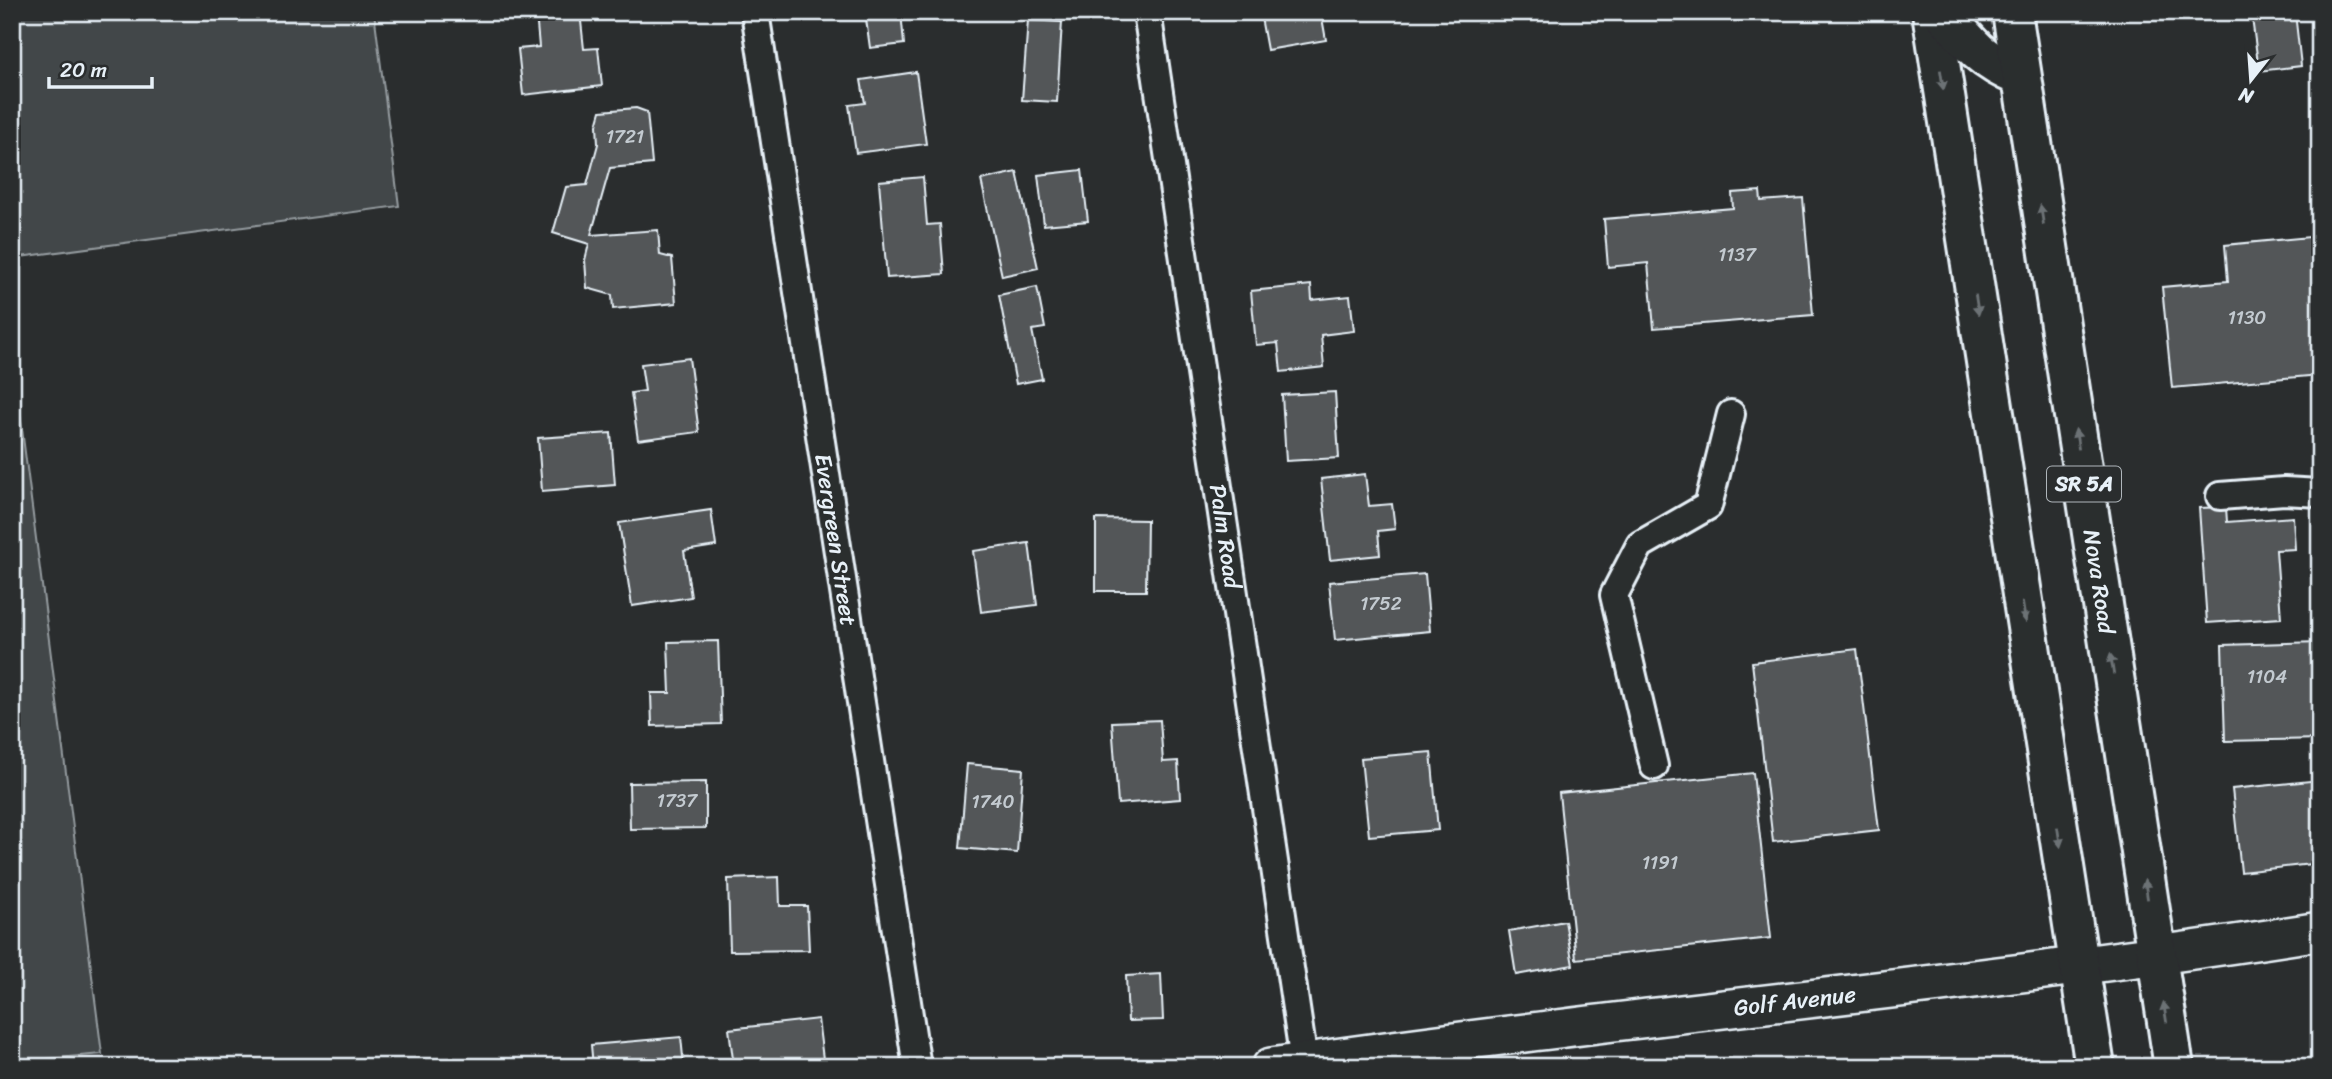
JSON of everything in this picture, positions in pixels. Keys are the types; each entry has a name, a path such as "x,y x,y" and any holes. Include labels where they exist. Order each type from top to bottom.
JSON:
{"main road":[{"path":"1931,12 2095,1067"},
{"path":"1943,12 1974,51 1997,67 2021,77"},
{"name":"Nova Road","path":"2011,12 2174,1067"}],"street":[{"name":"Evergreen Street","path":"755,12 917,1067"},
{"name":"Palm Road","path":"1147,12 1288,1064"},
{"path":"1654,766 1614,594 1640,545 1708,506 1731,414"},
{"path":"2220,496 2284,491 2320,493"},
{"name":"Golf Avenue","path":"1288,1064 1393,1058 2157,957 2320,931"}],"shaded area":[{"path":"12,12 374,12 399,206 12,258"},
{"path":"12,351 102,1054 12,1062"}],"building":[{"path":"580,12 584,49 598,48 602,86 523,95 518,49 539,47 536,13"},
{"path":"865,12 901,12 904,44 870,48"},
{"path":"1260,12 1321,12 1326,40 1267,50"},
{"path":"2295,13 2301,66 2259,71 2252,18"},
{"path":"1028,20 1062,22 1057,102 1022,100"},
{"path":"916,72 926,144 856,153 849,105 865,103 861,80"},
{"path":"636,108 647,112 652,164 610,168 591,235 658,230 660,255 672,258 676,303 613,309 612,295 587,288 585,260 589,244 553,233 566,187 587,185 598,144 597,125 601,111"},
{"path":"1082,170 1088,221 1044,225 1038,175"},
{"path":"1017,172 1038,268 1002,276 981,180"},
{"path":"923,177 927,225 940,224 944,274 887,278 879,181"},
{"path":"1760,191 1761,201 1803,198 1813,315 1654,328 1648,263 1608,267 1604,219 1733,208 1732,193"},
{"path":"2320,236 2320,375 2172,388 2162,287 2228,281 2225,245"},
{"path":"1311,285 1312,300 1350,296 1354,331 1321,335 1324,367 1281,372 1278,343 1256,345 1251,291"},
{"path":"1037,287 1045,328 1032,330 1042,379 1016,384 999,295"},
{"path":"689,358 699,432 638,440 631,393 645,391 641,364"},
{"path":"1335,392 1339,458 1286,461 1282,395"},
{"path":"611,433 615,485 542,491 538,438"},
{"path":"1365,474 1369,506 1392,504 1395,529 1378,531 1380,555 1330,560 1321,479"},
{"path":"2226,507 2227,522 2293,517 2295,549 2276,550 2281,618 2207,623 2199,508"},
{"path":"711,510 716,546 684,551 691,597 632,606 619,523"},
{"path":"1096,519 1147,520 1146,591 1096,591"},
{"path":"1029,543 1037,605 981,612 973,551"},
{"path":"1425,574 1430,631 1335,640 1329,582"},
{"path":"718,641 721,724 652,726 651,693 670,693 668,642"},
{"path":"2320,642 2320,739 2225,741 2222,645"},
{"path":"1857,649 1879,830 1773,842 1752,662"},
{"path":"1160,720 1163,762 1178,761 1180,799 1118,804 1112,722"},
{"path":"1431,752 1438,830 1369,836 1361,758"},
{"path":"967,764 1023,769 1017,853 960,848"},
{"path":"1753,773 1771,938 1576,959 1559,793"},
{"path":"2320,780 2320,863 2241,872 2232,789"},
{"path":"706,782 706,828 630,829 629,783"},
{"path":"779,877 780,906 807,906 809,950 730,951 728,879"},
{"path":"1565,921 1573,965 1516,975 1509,931"},
{"path":"1161,974 1163,1020 1128,1021 1126,976"},
{"path":"818,1019 824,1067 734,1067 729,1029"},
{"path":"681,1037 684,1067 593,1067 591,1045"}]}
